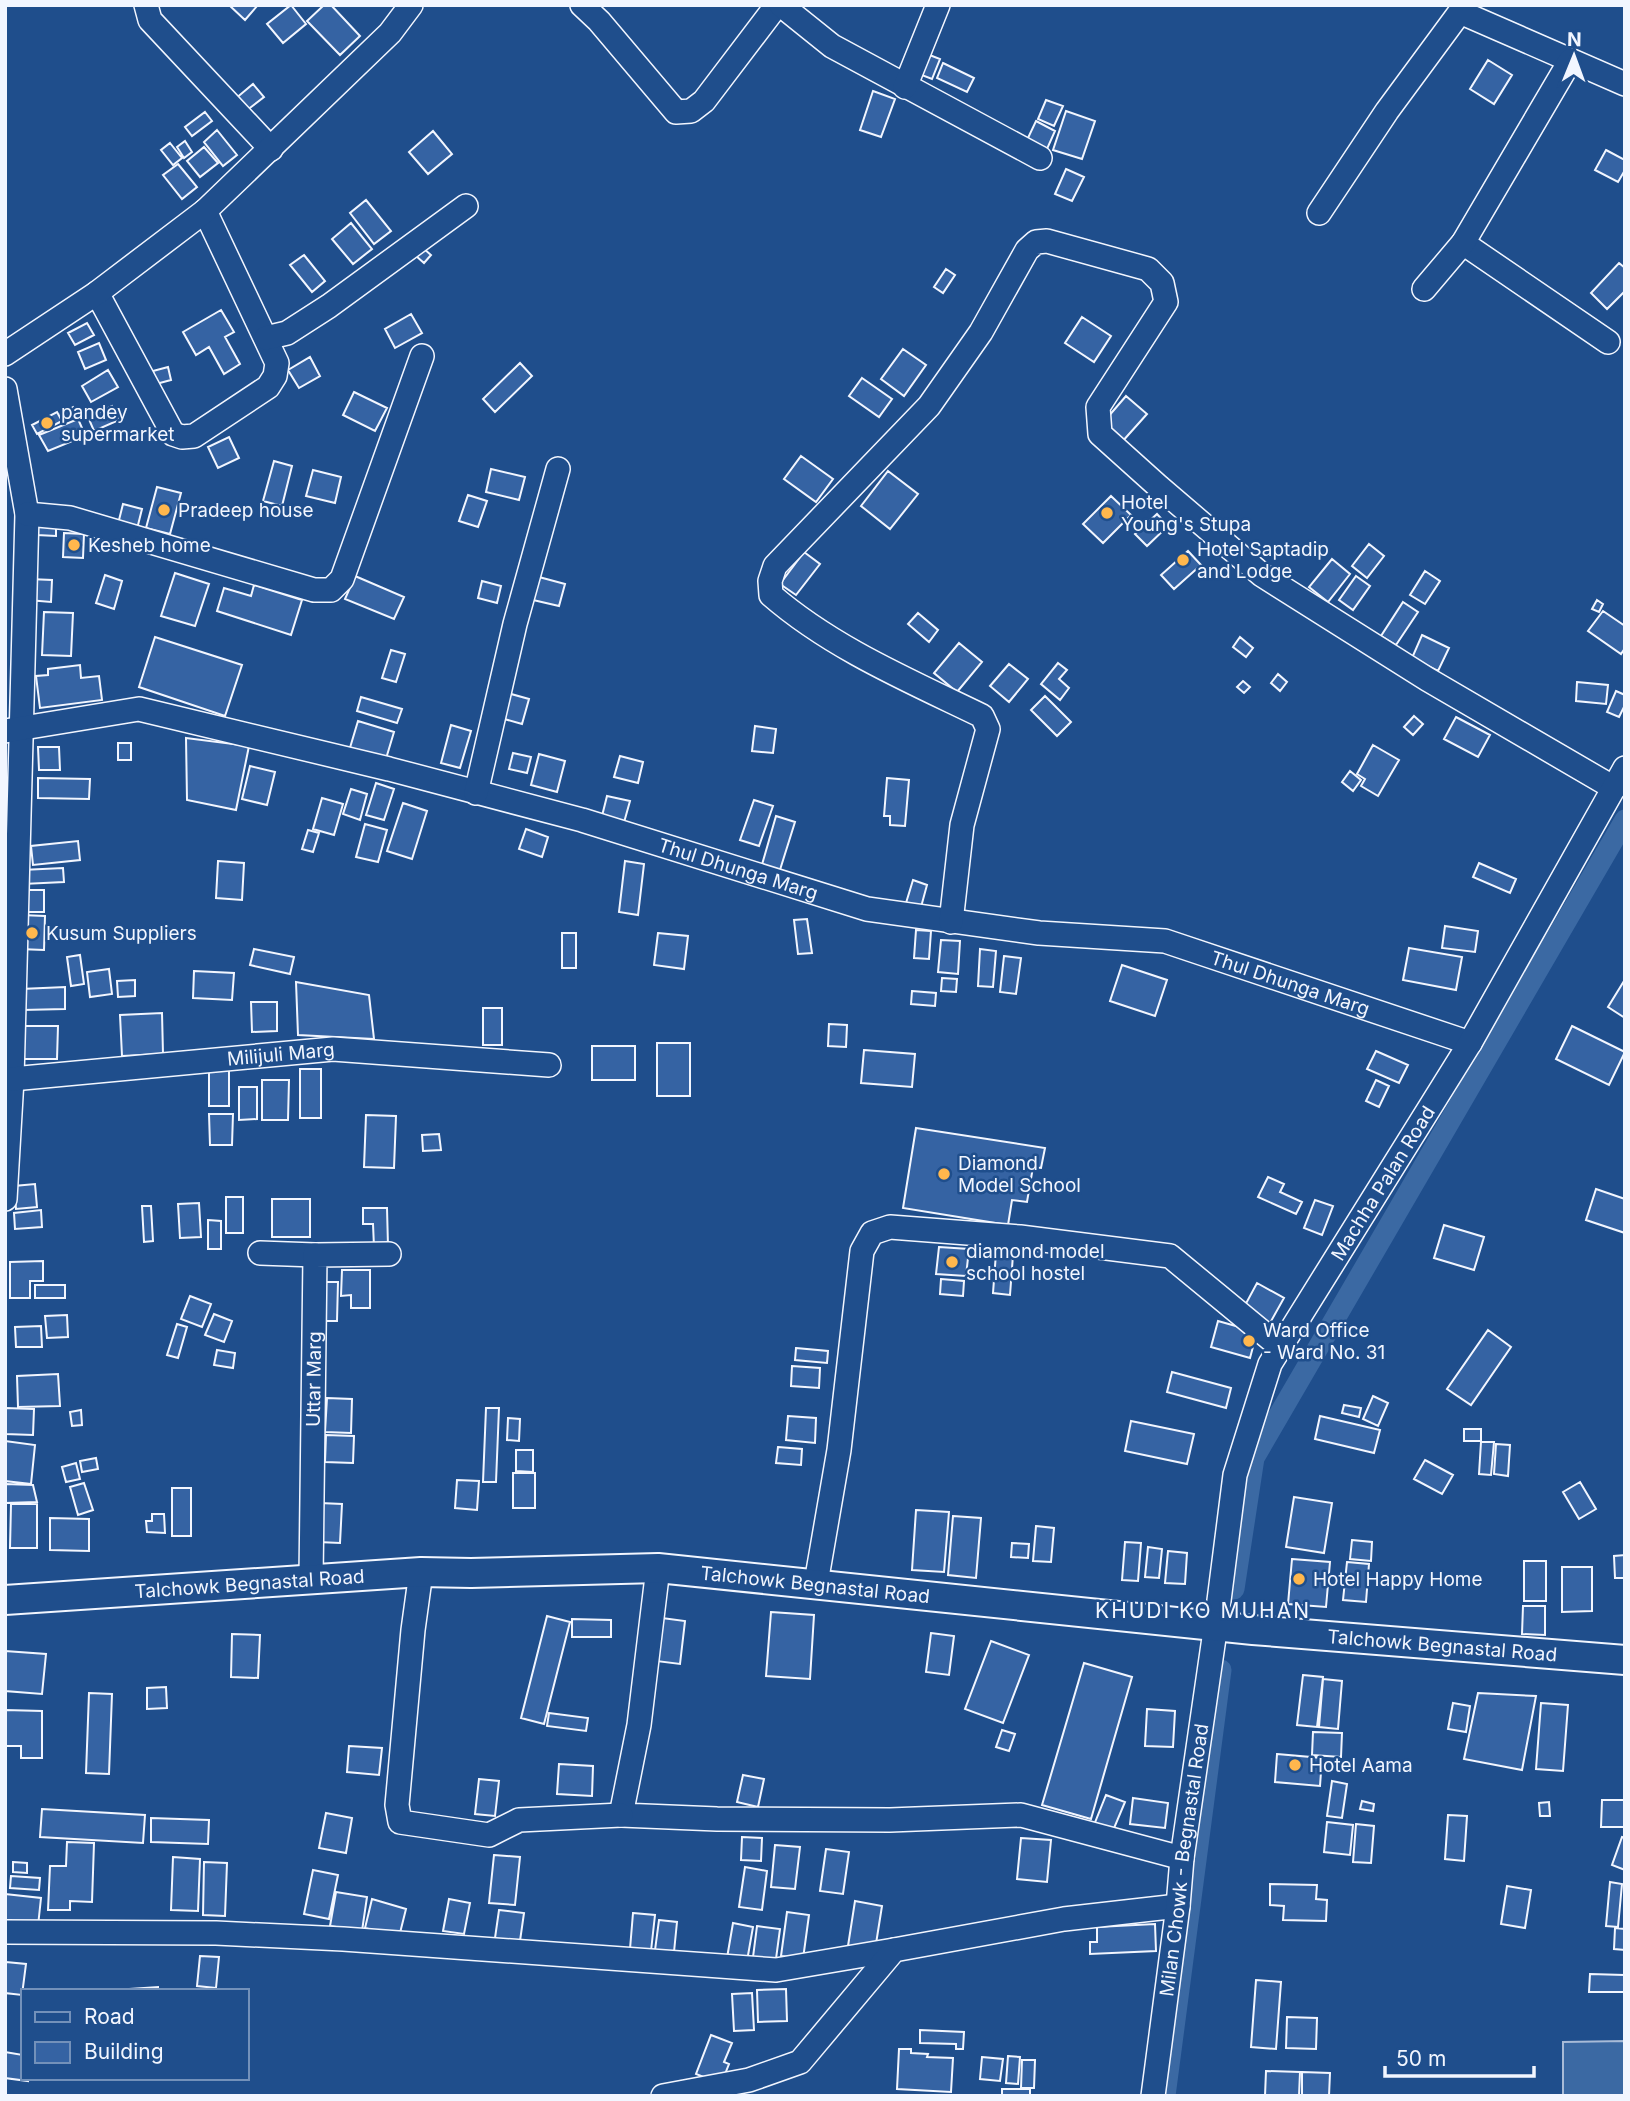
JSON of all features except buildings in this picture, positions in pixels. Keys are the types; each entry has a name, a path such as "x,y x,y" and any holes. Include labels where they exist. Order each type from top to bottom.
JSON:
{"main road":[{"name":"Talchowk Begnastal Road","path":"5,1600 421,1572 658,1568 1216,1624 1253,1630 1625,1660"}],"street":[{"path":"146,5 150,20 271,149"},
{"path":"5,354 97,293 205,211 390,33 411,5"},
{"path":"582,5 599,21 676,112 691,111 704,101 779,5 832,46 905,88 1040,158"},
{"path":"905,88 938,5"},
{"path":"1319,213 1387,111 1460,12 1625,84"},
{"path":"1424,289 1463,243 1570,61"},
{"path":"266,338 287,333 329,306 466,206"},
{"path":"97,293 173,434 182,437 194,436 268,387 275,376 277,363 205,211"},
{"path":"951,922 962,825 988,729 982,716 865,658 787,609 771,595 770,581 775,566 929,406 981,332 1027,250 1036,242 1046,241 1148,269 1162,283 1166,303 1098,407 1100,434 1262,575 1427,678 1619,778"},
{"path":"1463,243 1608,342"},
{"path":"27,514 70,518 314,590 331,590 342,579 422,356"},
{"path":"5,389 27,514 13,730 12,1079 5,1199"},
{"path":"476,793 514,624 558,469"},
{"name":"Thul Dhunga Marg","path":"13,730 139,709 388,769 582,820 867,909 1039,933 1165,941 1470,1042"},
{"name":"Machha Palan Road","path":"1216,1624 1235,1475 1270,1364 1470,1042 1619,778"},
{"name":"Milijuli Marg","path":"12,1079 334,1049 549,1065"},
{"path":"816,1583 839,1450 862,1251 872,1233 890,1227 1020,1237 1170,1256 1279,1346"},
{"path":"260,1253 389,1254"},
{"name":"Uttar Marg","path":"311,1579 315,1255"},
{"path":"621,1815 639,1725 658,1568"},
{"path":"421,1572 410,1658 397,1805 400,1822 489,1835 519,1820 621,1815 717,1819 890,1820 1021,1815 1182,1857"},
{"name":"Milan Chowk - Begnastal Road","path":"1153,2096 1182,1857 1216,1624"},
{"path":"5,1932 216,1933 343,1939 776,1970 1064,1919 1178,1906"},
{"path":"663,2096 749,2080 800,2062 894,1950"}],"water":[{"path":"1625,2041 1625,2096 1563,2096 1563,2042"}],"waterway":[{"path":"1234,1589 1254,1458 1625,820"},
{"path":"1165,2096 1221,1670"}],"place":[{"name":"pandey supermarket","path":"47,423"},
{"name":"Pradeep house","path":"164,510"},
{"name":"Hotel Young's Stupa","path":"1107,513"},
{"name":"Kesheb home","path":"74,545"},
{"name":"Hotel Saptadip and Lodge","path":"1183,560"},
{"name":"Kusum Suppliers","path":"32,933"},
{"name":"Diamond Model School","path":"944,1174"},
{"name":"diamond model school hostel","path":"952,1262"},
{"name":"Ward Office - Ward No. 31","path":"1249,1341"},
{"name":"Hotel Happy Home","path":"1299,1579"},
{"name":"Hotel Aama","path":"1295,1765"}],"district":[{"name":"KHUDI KO MUHAN","path":"1203,1610"}]}
